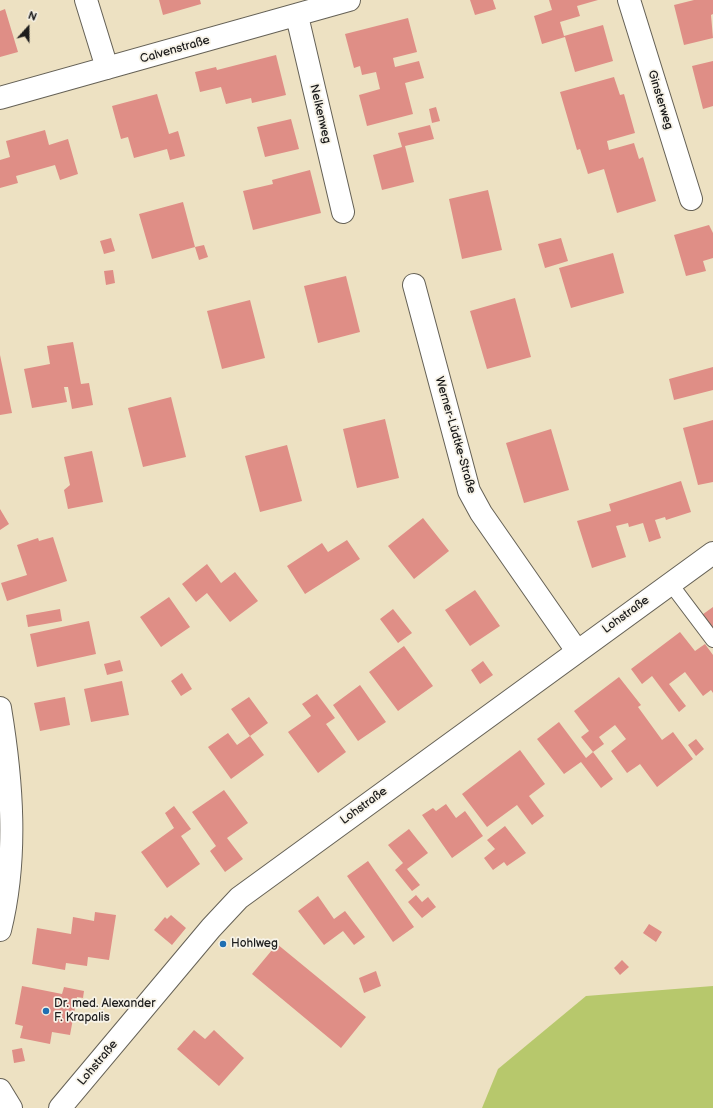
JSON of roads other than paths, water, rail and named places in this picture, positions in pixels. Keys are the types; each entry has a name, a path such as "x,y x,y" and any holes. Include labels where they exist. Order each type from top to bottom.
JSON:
{"street":[{"path":"86,0 107,68"},
{"name":"Calvenstraße","path":"0,98 297,16 349,0"},
{"name":"Ginsterweg","path":"629,0 691,199"},
{"name":"Nelkenweg","path":"297,16 343,212"},
{"name":"Werner-Lüdtke-Straße","path":"414,285 469,491 481,513 577,651"},
{"name":"Lohstraße","path":"60,1108 211,928 239,898 713,553"},
{"path":"0,708 6,746 12,817 11,864 0,930"}],"lane":[{"path":"670,583 713,640"}],"place":[{"name":"Hohlweg","path":"223,944"},
{"name":"Dr. med. Alexander F. Krapalis","path":"46,1011"}]}
